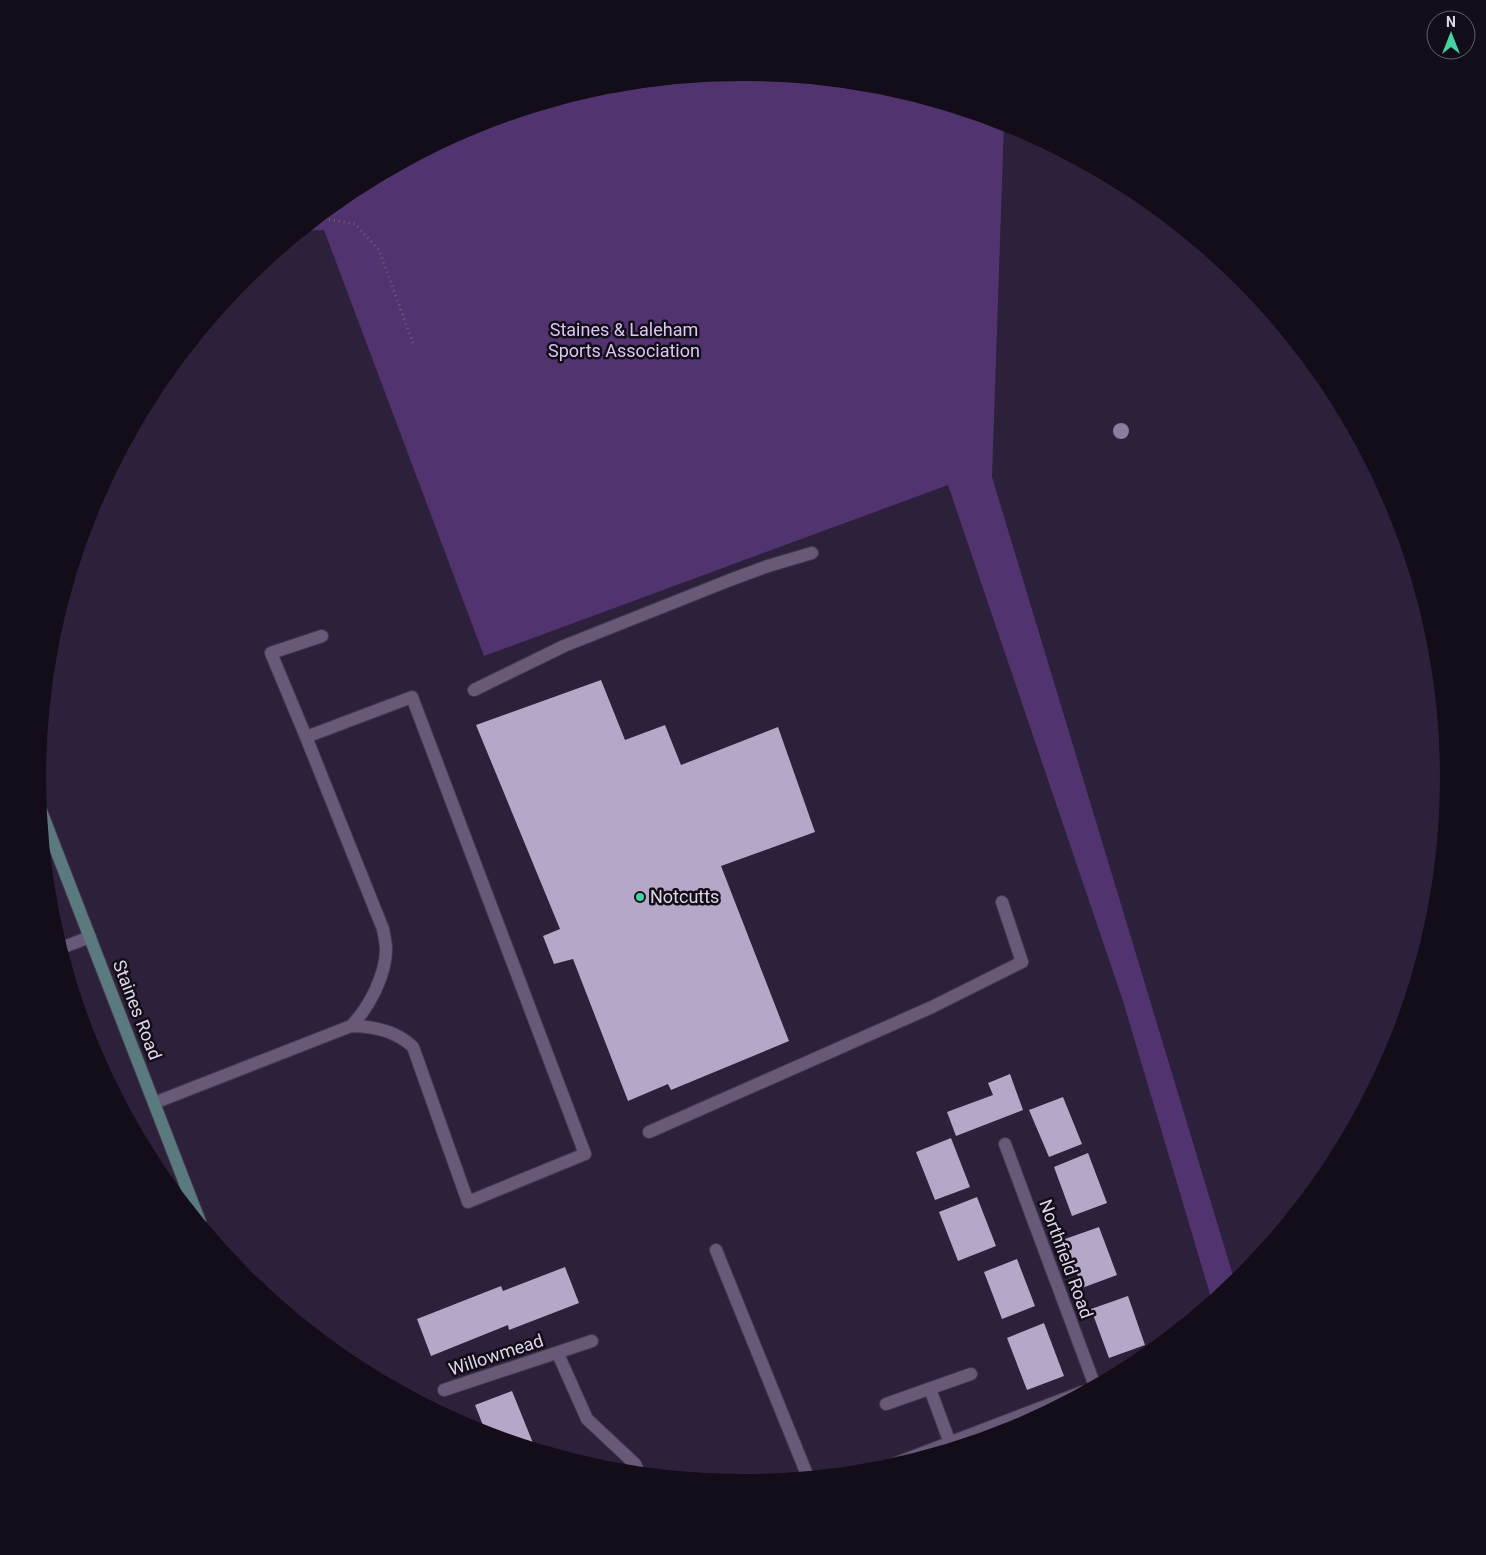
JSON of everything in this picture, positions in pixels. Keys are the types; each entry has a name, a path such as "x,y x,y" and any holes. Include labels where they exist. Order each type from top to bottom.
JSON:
{"main road":[{"name":"Staines Road","path":"49,831 194,1207"}],"street":[{"path":"474,690 573,642 738,577 812,553"},
{"path":"154,1103 351,1026 362,1016 371,1000 383,968 386,948 383,929 271,653 322,636"},
{"path":"306,737 412,697 584,1154 468,1202 413,1046 399,1036 386,1031 366,1026 351,1026"},
{"path":"649,1132 932,1007 1022,962 1002,902"},
{"path":"67,946 90,937"},
{"name":"Northfield Road","path":"1005,1144 1092,1380"},
{"path":"716,1250 806,1471"},
{"name":"Willowmead","path":"444,1390 558,1354 592,1341"},
{"name":"Willowmead","path":"558,1354 587,1419 636,1465"},
{"path":"886,1404 971,1374"},
{"path":"930,1389 950,1442"},
{"path":"959,1440 1025,1414"}],"path":[{"path":"327,219 355,224 379,250 414,346"}],"green space":[{"name":"Staines & Laleham Sports Association","path":"743,81 789,82 834,87 879,94 923,104 1004,132 992,477 1232,1273 1210,1294 1123,1001 948,485 484,656 324,230 312,231 356,198 395,174 476,134 563,104 607,94 652,87 697,82"}],"building":[{"name":"Notcutts","path":"601,680 625,740 665,725 681,765 778,727 815,832 721,866 789,1041 671,1090 668,1084 628,1101 573,959 554,964 543,936 560,929 476,725"},
{"path":"1010,1074 1023,1110 956,1136 947,1112 993,1095 988,1083"},
{"path":"1063,1097 1082,1144 1049,1157 1029,1110"},
{"path":"951,1138 970,1187 935,1200 916,1152"},
{"path":"1088,1153 1107,1203 1072,1216 1054,1167"},
{"path":"977,1197 996,1246 958,1261 939,1212"},
{"path":"1099,1227 1117,1275 1082,1288 1065,1239"},
{"path":"1017,1259 1035,1306 1002,1319 984,1272"},
{"path":"565,1267 579,1303 509,1330 508,1325 431,1356 417,1319 501,1286 503,1291"},
{"path":"1128,1296 1145,1345 1109,1358 1091,1309"},
{"path":"1044,1323 1064,1376 1027,1390 1007,1338"},
{"path":"512,1391 532,1441 482,1423 475,1405"}],"place":[{"name":"Notcutts","path":"640,897"}]}
